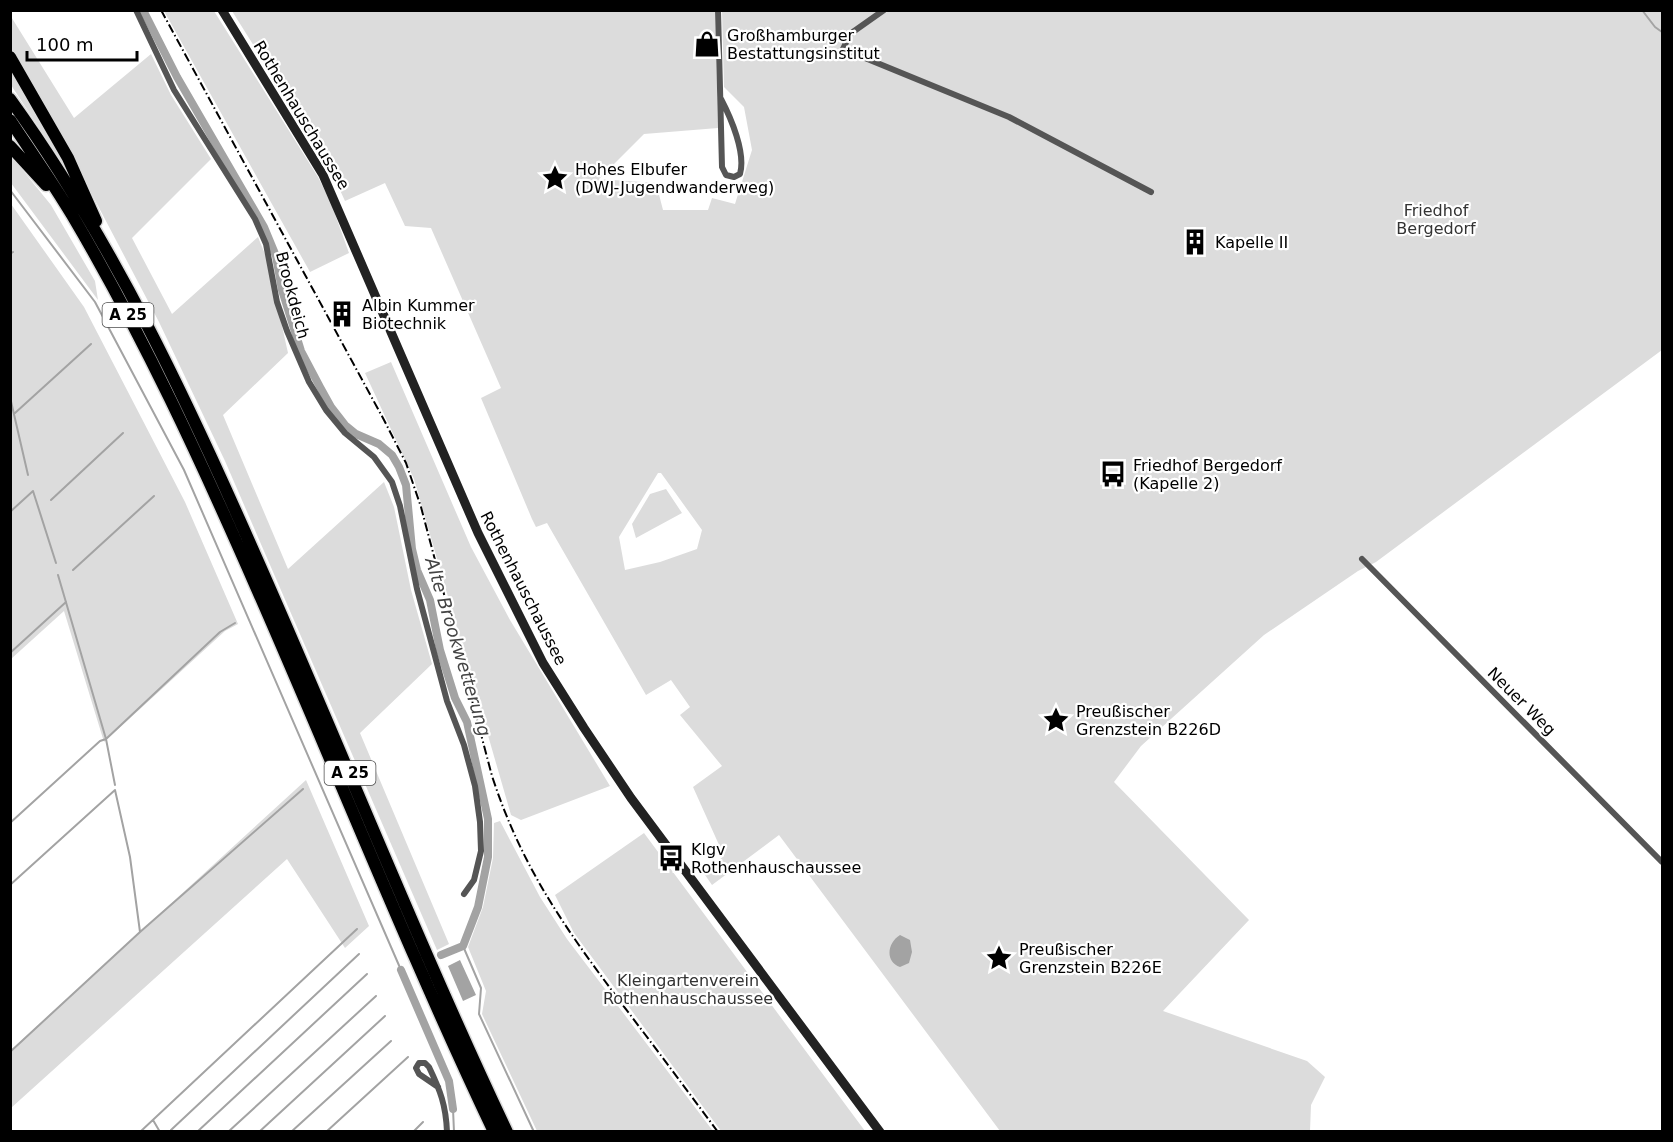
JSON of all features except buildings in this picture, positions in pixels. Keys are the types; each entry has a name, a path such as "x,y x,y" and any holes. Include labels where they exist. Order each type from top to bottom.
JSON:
{"highway":[{"path":"10,57 68,158 95,216 100,240"},
{"name":"A 25","path":"10,99 52,160 100,240 162,353 216,465 439,980 507,1131"},
{"name":"A 25","path":"10,120 71,213 130,319 204,469 428,986 494,1131"},
{"path":"10,146 71,213"}],"main road":[{"name":"Rothenhauschaussee","path":"222,10 323,175 469,514 516,613 543,663 631,798 880,1131"}],"street":[{"name":"Brookdeich","path":"136,10 174,90 255,219 266,244 278,302 287,330 309,382 326,410 345,434 374,457 392,482 400,506 417,589 447,701 464,745 475,786 481,851 474,880 464,894"},
{"path":"718,10 722,167 726,175 734,177 740,174 742,160 731,117 721,99"},
{"path":"884,10 850,34 843,49 1009,117 1151,192"},
{"name":"Neuer Weg","path":"1362,559 1662,862"},
{"path":"438,1087 444,1101 447,1131"}],"green space":[{"path":"164,11 214,11 318,177 331,203 349,253 310,272"},
{"name":"Friedhof Bergedorf","path":"232,11 715,11 718,128 644,134 599,179 656,183 663,210 708,210 712,198 735,204 752,150 744,107 724,87 722,11 1662,11 1662,350 1376,562 1358,571 1264,635 1141,746 1114,782 1249,920 1163,1011 1307,1061 1325,1077 1311,1105 1310,1131 1000,1131 779,835 712,885 703,872 724,856 693,787 722,766 680,715 690,707 671,680 646,695 547,523 536,527 481,398 501,388 431,228 405,226 385,183 345,201 327,162","holes":["658,473 661,473 702,530 697,549 660,562 625,570 619,537"]},
{"path":"10,15 74,118 151,54 171,95 211,159 132,238 172,314 258,237 267,259 288,353 223,415 288,569 384,482 394,507 411,590 432,664 360,733 449,944 437,950 225,461 159,322 55,124 11,49"},
{"path":"10,66 68,168 66,169 11,85"},
{"path":"11,156 51,205 95,281 98,300 11,183"},
{"path":"11,204 84,307 185,502 238,624 225,631 104,742 64,611 11,659"},
{"path":"391,362 471,547 510,620 610,786 521,820 511,815 414,479 365,373"},
{"path":"666,489 682,513 636,538 632,524 650,494"},
{"path":"306,780 369,926 345,948 287,859 11,1108 11,1050"},
{"path":"500,821 540,897 567,939 713,1131 537,1131 482,1014 486,991 468,947 483,907 493,858 494,823"},
{"name":"Kleingartenverein Rothenhauschaussee","path":"644,833 865,1131 721,1131 574,933 555,895"}],"shaded area":[{"path":"900,935 910,940 912,952 909,963 900,967 895,965 890,957 890,947"},
{"path":"460,960 476,995 463,1001 448,966"}],"waterway":[{"name":"Alte Brookwetterung","path":"143,10 177,77 264,227 276,256 282,290 301,351 331,407 345,425 356,434 379,444 392,455 406,485 412,549 417,570 430,600 440,650 455,698 467,722 488,819 488,857 478,907 463,946 441,955"},
{"path":"1642,10 1655,27 1662,32"},
{"path":"10,190 95,302 184,470 401,970"},
{"path":"15,413 91,344"},
{"path":"10,397 28,475"},
{"path":"51,500 123,433"},
{"path":"10,512 33,491 56,563"},
{"path":"73,570 154,496"},
{"path":"58,575 106,739 115,785"},
{"path":"10,653 66,602"},
{"path":"10,823 100,741 106,739 220,632 235,623"},
{"path":"10,1052 140,932 303,789"},
{"path":"10,885 115,790 130,857 140,932"},
{"path":"140,1132 357,929"},
{"path":"463,946 481,988 479,1014 534,1132"},
{"path":"171,1130 359,954"},
{"path":"401,970 449,1081 453,1109"},
{"path":"197,1132 367,974"},
{"path":"228,1132 376,996"},
{"path":"259,1132 385,1016"},
{"path":"291,1132 391,1041"},
{"path":"326,1132 408,1057"},
{"path":"453,1109 454,1132"},
{"path":"153,1120 160,1132"},
{"path":"413,1132 423,1122"}],"railway":[{"path":"161,10 406,463 421,507 492,776 531,869 582,949 718,1132"}],"place":[{"name":"Großhamburger Bestattungsinstitut","path":"707,44"},
{"name":"Hohes Elbufer (DWJ-Jugendwanderweg)","path":"555,178"},
{"name":"Kapelle II","path":"1195,242"},
{"name":"Albin Kummer Biotechnik","path":"342,314"},
{"name":"Friedhof Bergedorf (Kapelle 2)","path":"1113,474"},
{"name":"Preußischer Grenzstein B226D","path":"1056,720"},
{"name":"Klgv Rothenhauschaussee","path":"671,858"},
{"name":"Preußischer Grenzstein B226E","path":"999,958"}]}
